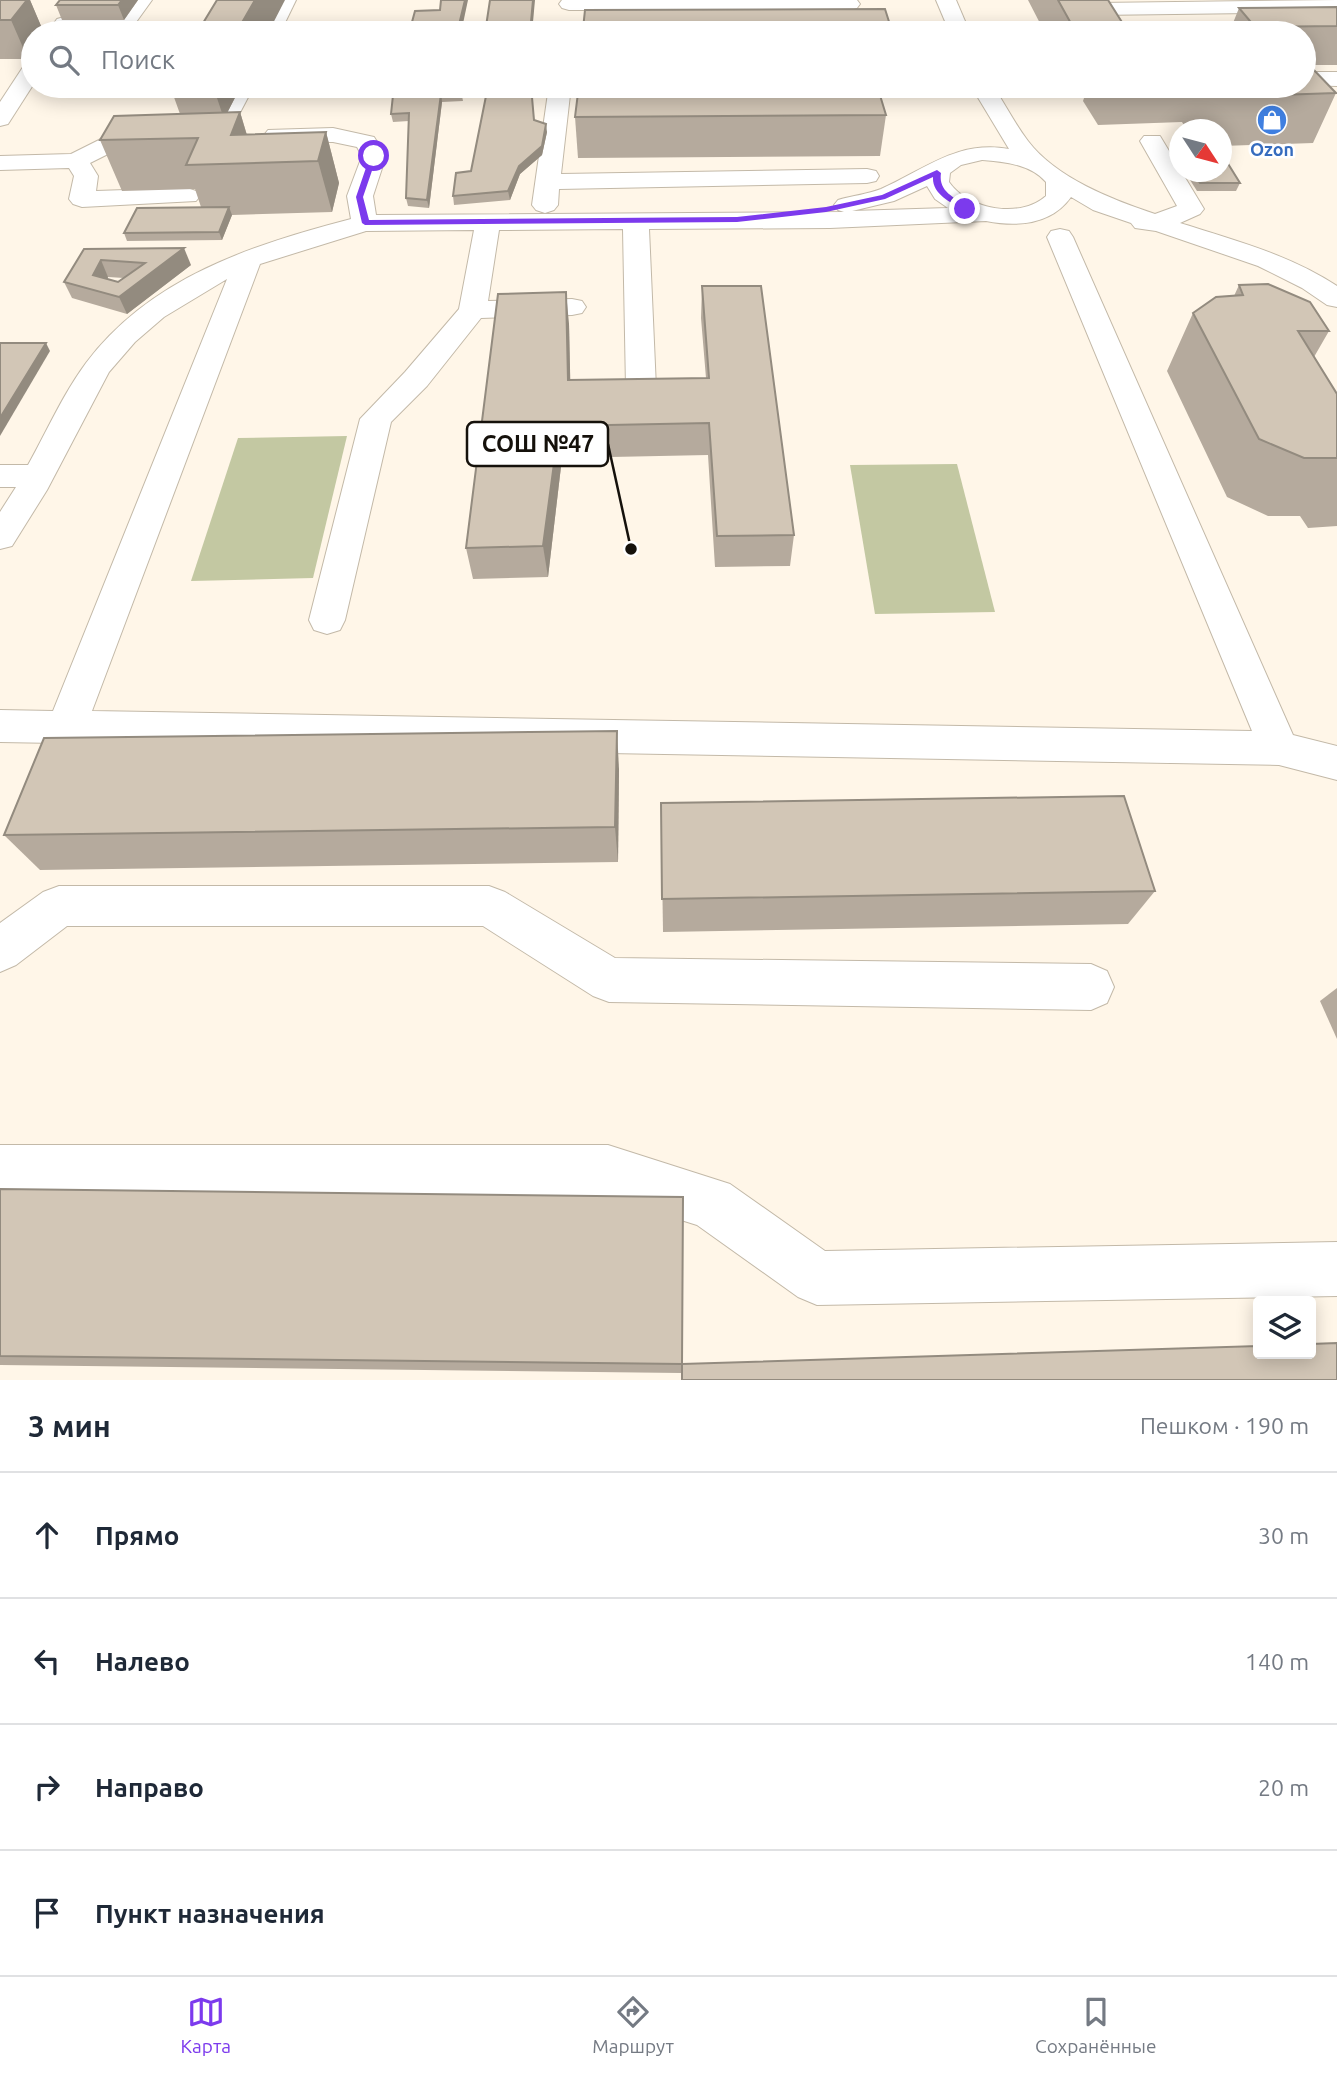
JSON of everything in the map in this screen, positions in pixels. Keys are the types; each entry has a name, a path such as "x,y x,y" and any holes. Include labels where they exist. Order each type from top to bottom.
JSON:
{"street":[{"path":"127,21 162,0"},
{"path":"276,21 286,0"},
{"path":"946,0 955,21"},
{"path":"568,9 850,4"},
{"path":"1098,11 1337,6"},
{"path":"1316,79 1337,79"},
{"path":"0,119 21,87"},
{"path":"218,136 237,98"},
{"path":"543,221 558,98"},
{"path":"979,98 974,127 966,145 943,167 936,182 940,192 950,201 984,214"},
{"path":"989,98 1020,147 1047,171 1061,188 1060,199 1050,208 1024,216"},
{"path":"3,166 76,161 111,143 218,136 333,135 366,142 374,156 360,197 365,223"},
{"path":"0,537 98,367 141,321 191,285 248,257 365,223 830,220 984,214 1092,216 1154,224 1191,209 1152,141"},
{"path":"737,219 826,209 885,196 964,156 992,154 1021,158 1102,205 1267,260 1312,282 1337,299"},
{"path":"76,161 86,176 82,199 187,196"},
{"path":"548,181 867,176"},
{"path":"636,220 641,388"},
{"path":"327,620 376,419 416,379 473,310 488,221"},
{"path":"1060,237 1279,748"},
{"path":"66,725 248,257"},
{"path":"473,310 572,307"},
{"path":"0,476 37,476"},
{"path":"0,726 66,725 1279,748 1337,763"},
{"path":"0,950 59,906 489,906 609,979 1091,987"},
{"path":"0,1171 608,1171 711,1203 817,1278 1337,1269"}],"green space":[{"path":"347,436 313,578 191,581 238,438"},
{"path":"957,464 995,612 875,614 850,465"}],"building":[{"path":"0,0 27,0 11,20 0,20"},
{"path":"60,0 122,0 118,5 56,5"},
{"path":"217,0 255,0 243,21 204,21"},
{"path":"441,0 465,0 460,21 412,21 415,11 440,10"},
{"path":"490,0 533,0 531,21 487,21"},
{"path":"1058,0 1108,0 1121,21 1070,21"},
{"path":"1337,7 1337,26 1316,26 1316,21 1250,21 1239,8"},
{"path":"885,9 889,21 584,21 585,10"},
{"path":"1316,72 1336,93 1316,94"},
{"path":"393,98 440,98 427,200 406,198 409,113 391,114"},
{"path":"486,98 532,98 534,120 546,124 542,146 519,166 508,191 453,196 456,173 471,171"},
{"path":"577,98 881,98 886,115 575,117"},
{"path":"240,112 231,135 326,132 318,161 186,165 198,138 100,140 114,116"},
{"path":"1232,170 1240,183 1200,183 1232,182"},
{"path":"229,207 219,232 124,233 137,208"},
{"path":"184,248 119,297 64,282 84,249","holes":["101,260 145,263 118,282 93,275"]},
{"path":"1268,284 1310,302 1329,331 1298,331 1337,394 1337,458 1304,458 1259,439 1193,313 1216,297 1243,295 1239,285"},
{"path":"702,286 761,286 794,535 717,536 709,423 559,426 543,546 466,548 498,294 566,292 568,380 709,378"},
{"path":"0,343 46,343 0,418"},
{"path":"617,731 615,827 4,835 44,738"},
{"path":"1124,796 1155,891 662,899 661,803"},
{"path":"0,1189 683,1197 682,1364 0,1356"},
{"path":"1337,1343 1337,1380 682,1380 682,1364 1253,1346 1253,1359 1316,1359 1316,1344"}],"place":[{"name":"Ozon","path":"1272,120"},
{"name":"СОШ №47","path":"631,549"}],"route":[{"path":"374,156 360,197 365,223 737,219 826,209 885,196 937,173 936,182 940,192 965,209"}]}
